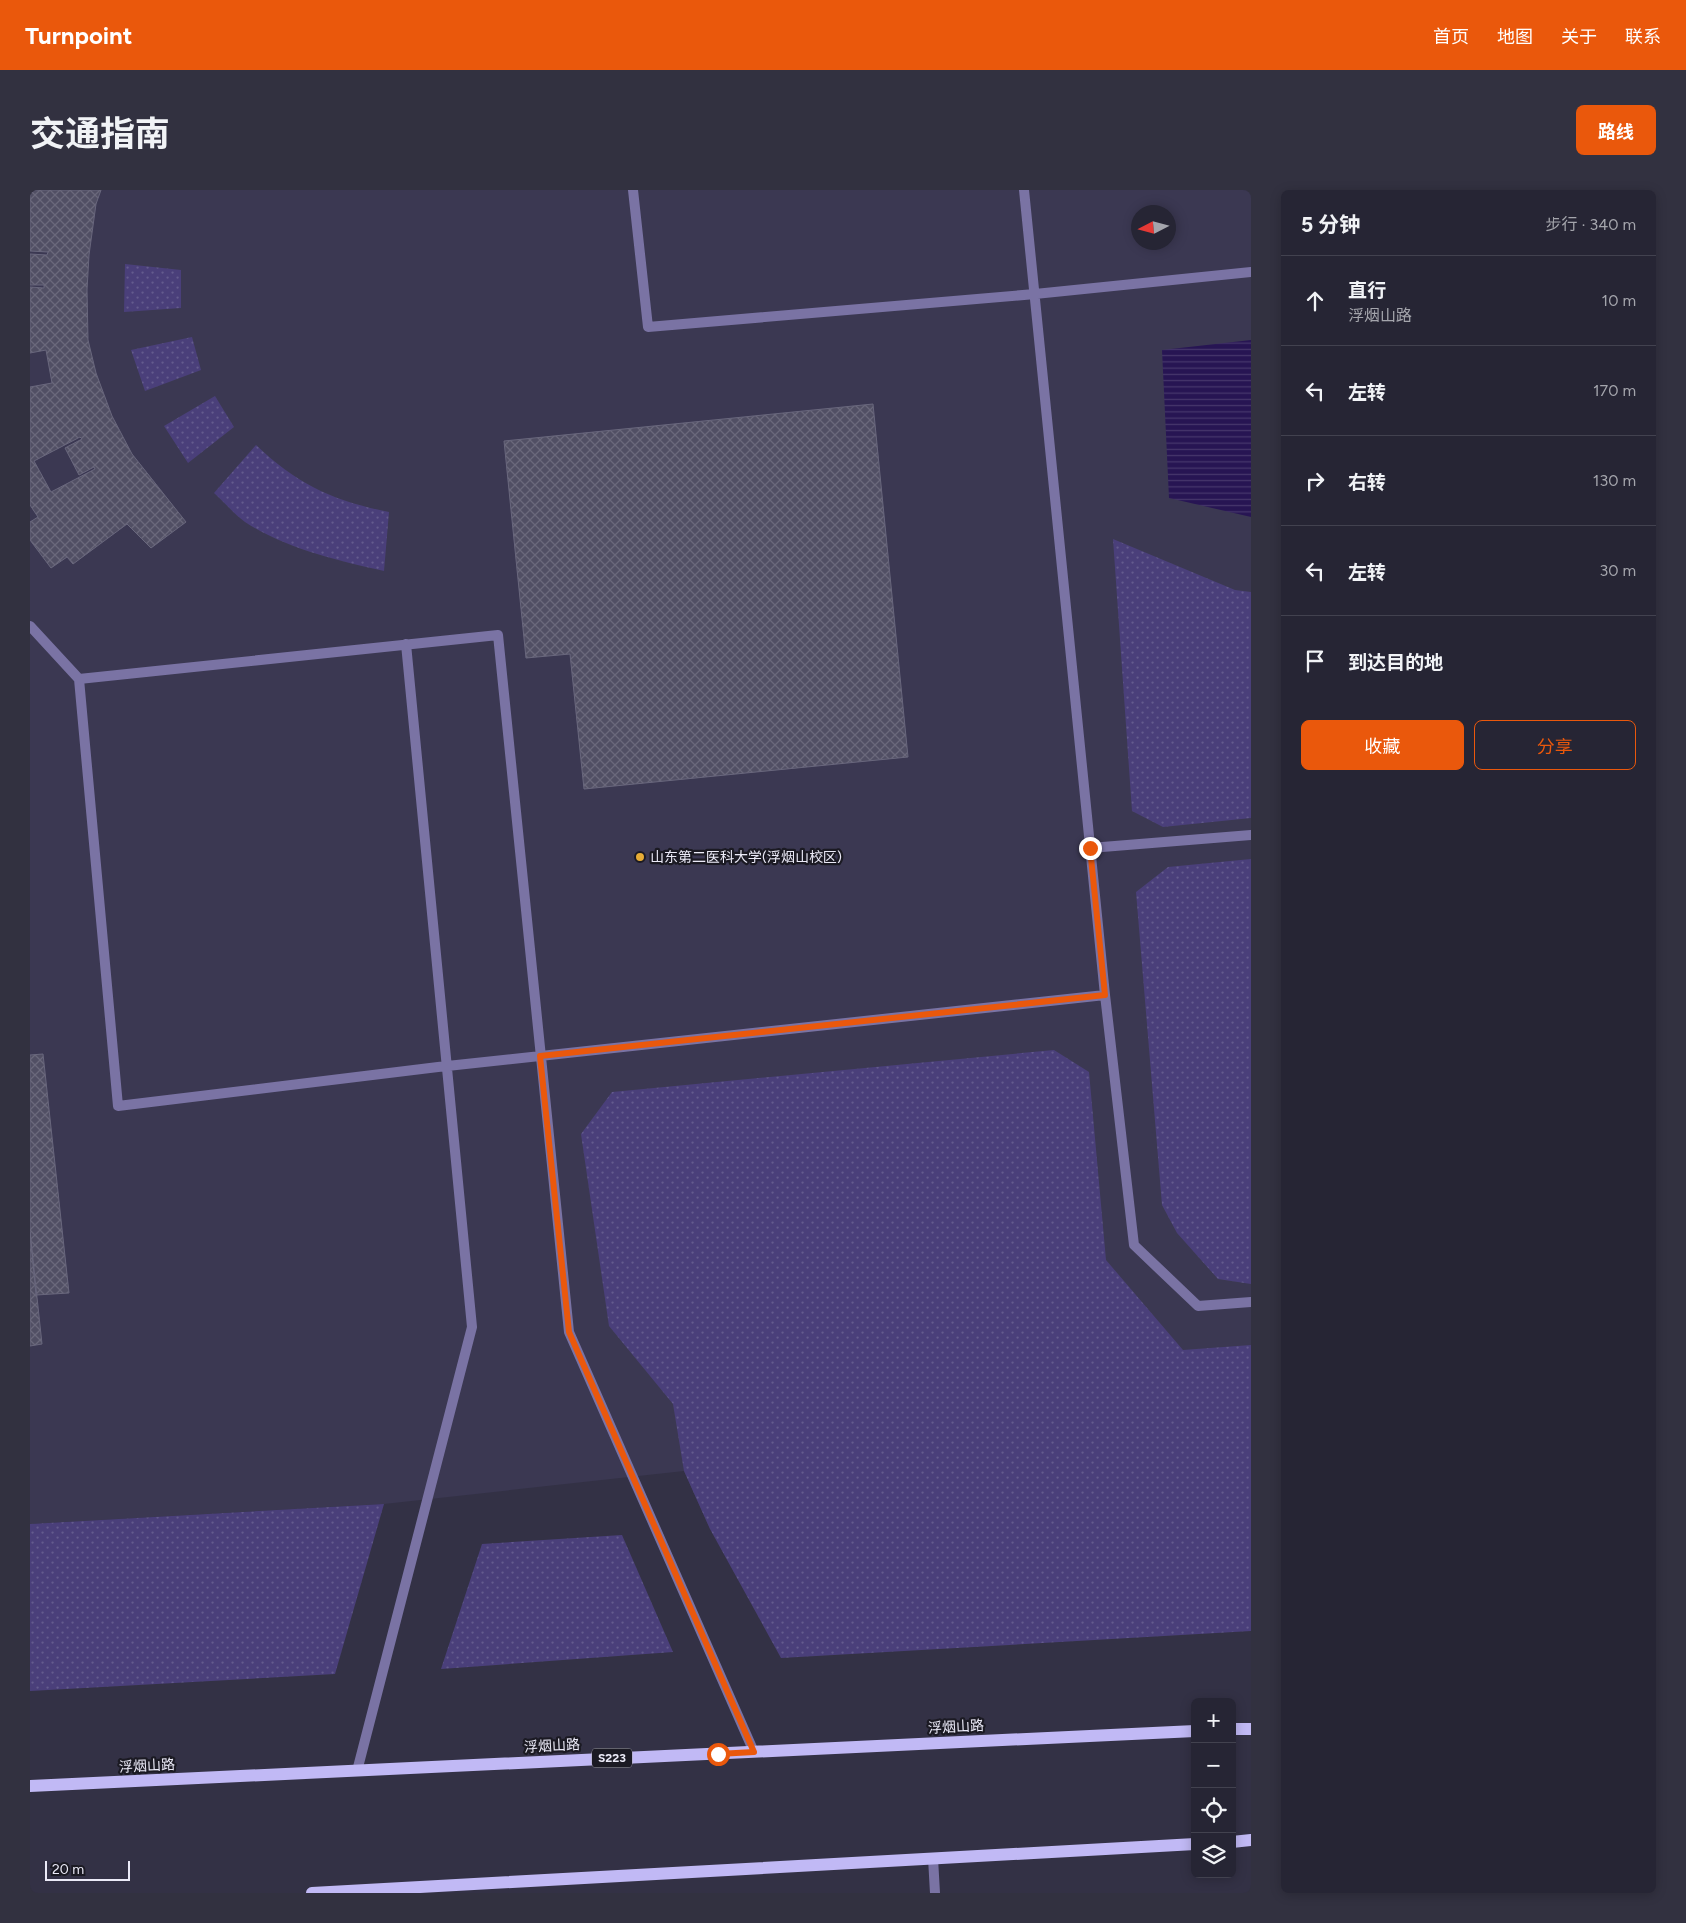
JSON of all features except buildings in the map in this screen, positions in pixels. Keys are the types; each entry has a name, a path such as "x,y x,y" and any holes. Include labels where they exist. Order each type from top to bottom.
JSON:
{"main road":[{"path":"1236,1729 1251,1728"},
{"name":"浮烟山路","path":"30,1786 1191,1731"},
{"path":"1236,1842 1251,1840"},
{"path":"312,1893 1191,1844"}],"lane":[{"path":"633,190 648,327 1035,294 1251,272"},
{"path":"1024,190 1105,995 1134,1245 1198,1306 1251,1302"},
{"path":"30,626 79,678 118,1106 446,1066 1105,995"},
{"path":"79,678 498,634 569,1332 754,1752"},
{"path":"357,1771 472,1327 406,644"},
{"path":"1090,848 1251,834"},
{"path":"933,1858 935,1893"}],"shaded area":[{"name":"山东第二医科大学(浮烟山校区)","path":"30,190 1251,190 1251,1492 710,1529 684,1471 384,1504 30,1524"},
{"path":"125,264 181,270 181,308 124,312"},
{"path":"192,337 201,370 145,391 131,350"},
{"path":"1251,340 1251,517 1169,498 1162,350"},
{"path":"215,396 234,427 188,463 164,426"},
{"path":"256,445 302,481 334,497 389,512 384,571 330,558 278,540 245,522 214,493"},
{"path":"1113,539 1235,590 1251,592 1251,818 1163,827 1132,811"},
{"path":"1251,859 1251,1284 1218,1279 1177,1233 1162,1205 1136,892 1168,867"},
{"path":"1054,1050 1089,1072 1106,1260 1183,1350 1251,1345 1251,1631 781,1658 710,1529 684,1471 673,1404 609,1326 581,1134 612,1092"},
{"path":"384,1504 335,1674 30,1691 30,1524"},
{"path":"622,1535 673,1652 441,1669 482,1544"}],"place":[{"name":"山东第二医科大学(浮烟山校区)","path":"640,857"}],"route":[{"path":"718,1754 754,1752 569,1332 540,1056 1105,995 1090,848"}]}
